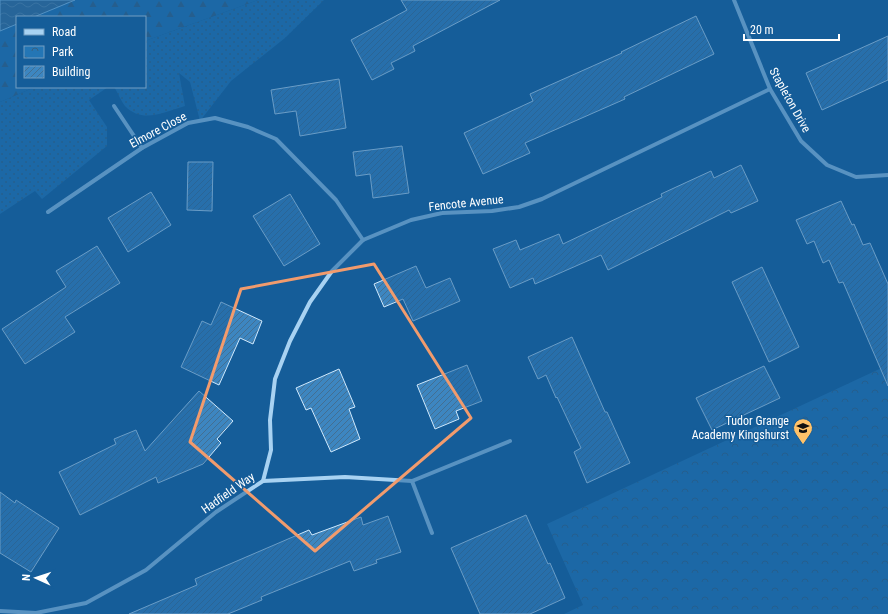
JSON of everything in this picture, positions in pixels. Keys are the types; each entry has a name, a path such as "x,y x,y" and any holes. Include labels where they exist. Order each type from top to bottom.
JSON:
{"street":[{"name":"Stapleton Drive","path":"734,0 770,89 801,141 827,165 856,176 888,175"},
{"name":"Fencote Avenue","path":"263,481 271,450 270,420 275,379 290,341 310,302 332,271 363,240 411,220 442,213 492,211 519,207 542,199 770,89"},
{"path":"114,106 142,148"},
{"name":"Elmore Close","path":"48,212 142,148 188,123 215,118 248,127 276,139 336,200 363,240"},
{"name":"Hadfield Way","path":"0,611 36,613 86,604 146,570 216,512 263,481 345,477 412,481 510,441"},
{"path":"412,481 432,533"}],"highlighted area":[{"path":"374,264 471,418 315,551 190,442 241,289"}],"green space":[{"path":"75,0 258,0 146,41 146,16 36,16"},
{"path":"258,0 324,0 285,38 231,81 200,121 190,82 179,73 185,106 154,115 146,115 132,111 122,102 115,88 146,88 146,41"},
{"path":"16,24 16,88 33,88 0,102 0,31"},
{"path":"33,88 107,88 89,100 107,127 107,146 42,199 35,191 0,214 0,102"},
{"name":"Tudor Grange Academy Kingshurst","path":"888,365 888,614 564,614 583,605 547,524"}],"water":[{"path":"0,0 75,0 36,16 16,16 16,24 0,31"}],"building":[{"path":"401,0 500,0 413,46 415,51 391,63 394,69 372,80 351,40 407,10"},
{"path":"696,16 714,54 624,97 625,99 525,143 530,153 483,174 464,133 533,101 530,94 622,53 621,52"},
{"path":"888,36 888,80 822,110 806,73"},
{"path":"339,79 346,128 300,136 296,111 275,114 271,90"},
{"path":"402,146 409,193 373,198 370,174 356,176 353,152"},
{"path":"188,162 213,162 212,211 187,210"},
{"path":"741,165 758,201 731,213 729,210 608,270 601,255 535,284 533,278 510,288 493,249 516,240 520,250 559,234 563,244 662,197 661,194 711,171 714,178"},
{"path":"151,192 171,225 128,252 108,218"},
{"path":"290,194 320,244 284,266 253,216"},
{"path":"841,201 852,225 854,224 863,245 870,243 888,284 888,386 843,282 839,283 829,260 823,263 814,241 807,244 796,220"},
{"path":"97,246 120,283 65,317 75,332 25,364 2,329 66,287 56,271"},
{"path":"416,266 426,288 450,278 460,301 413,321 403,299 384,307 374,284"},
{"path":"762,267 799,347 769,362 732,282"},
{"path":"221,302 262,321 253,344 240,338 219,385 181,367 202,321 211,325"},
{"path":"572,337 605,412 607,412 630,463 587,483 574,452 581,448 546,375 538,379 528,357"},
{"path":"467,365 482,401 456,411 459,419 435,429 417,385"},
{"path":"764,366 780,398 712,430 696,398"},
{"path":"339,369 355,407 349,409 360,439 331,452 311,408 306,410 296,388"},
{"path":"199,391 233,421 217,439 221,443 203,464 158,483 156,477 80,515 59,472 116,444 114,439 136,430 145,451"},
{"path":"0,492 15,503 16,500 59,528 31,572 0,553"},
{"path":"526,515 548,564 550,563 565,598 530,614 480,614 451,548"},
{"path":"388,516 401,552 376,560 377,563 354,571 350,561 261,597 262,600 228,614 129,614 197,585 195,579 309,530 312,535 361,517 363,525"}],"place":[{"name":"Tudor Grange Academy Kingshurst","path":"803,445"}]}
